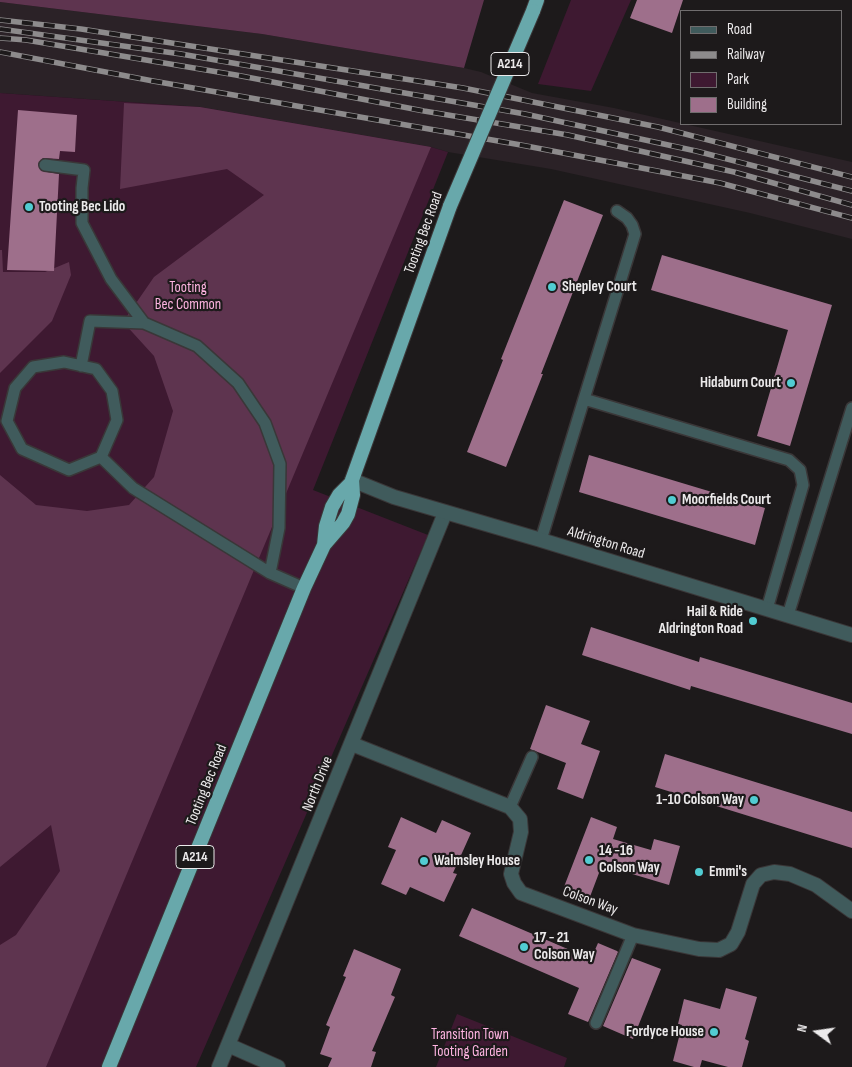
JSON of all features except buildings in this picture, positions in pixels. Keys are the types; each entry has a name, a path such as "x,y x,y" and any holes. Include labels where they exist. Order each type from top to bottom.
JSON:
{"highway":[{"name":"Tooting Bec Road","path":"109,1067 304,588 324,545 343,523 348,514 352,495 352,481 450,206 535,6"}],"street":[{"name":"Aldrington Road","path":"352,481 445,513 541,540 852,635"},
{"name":"North Drive","path":"219,1067 445,513"},
{"path":"352,744 510,807"},
{"name":"Colson Way","path":"510,807 520,819 521,832 511,874 514,884 521,893 633,935 698,949 719,950 732,944 738,932 753,884 761,875 774,872 790,874 816,886 852,911"},
{"path":"228,1045 278,1067"}],"lane":[{"path":"44,165 84,170 82,223 111,279 144,324"},
{"path":"541,540 635,234 627,218 617,211"},
{"path":"81,366 90,321 144,324 198,346 238,383 265,424 280,464 279,528 270,573"},
{"path":"64,362 96,369 112,391 118,420 101,457 69,470 22,449 7,421 15,388 33,367 64,362"},
{"path":"584,399 788,460 800,470 803,485 768,609"},
{"path":"788,615 850,425 852,408"},
{"path":"101,457 133,488 270,573 304,588"},
{"path":"510,807 532,757"},
{"path":"596,1023 633,935"}],"shaded area":[{"path":"0,2 262,34 464,68 481,72 532,93 614,108 680,123 680,125 689,125 852,162 852,239 750,213 551,169 200,107 0,93"}],"green space":[{"path":"0,0 484,0 464,68 262,34 0,2"},
{"path":"571,0 631,0 591,91 538,84"},
{"name":"Tooting Bec Common","path":"0,93 200,107 431,147 448,152 313,490 428,535 196,1067 0,1067"},
{"path":"124,103 200,107 431,147 46,1067 0,1067 0,945 16,935 60,871 51,825 0,867 0,475 36,505 87,511 129,505 154,477 173,411 154,356 123,322 154,277 264,195 227,169 120,189"},
{"path":"0,250 2,250 3,272 45,272 69,262 71,275 52,321 0,373"},
{"name":"Transition Town Tooting Garden","path":"457,1014 567,1058 564,1067 436,1067"}],"railway":[{"path":"0,20 81,29 463,88 658,127 852,177"},
{"path":"0,29 181,54 525,114 696,151 852,191"},
{"path":"0,38 26,40 236,75 424,111 568,135 734,172 852,205"},
{"path":"0,52 153,81 521,145 720,183 852,218"}],"place":[{"name":"Tooting Bec Lido","path":"29,207"},
{"name":"Shepley Court","path":"552,287"},
{"name":"Hidaburn Court","path":"791,383"},
{"name":"Moorfields Court","path":"672,500"},
{"name":"Hail & Ride Aldrington Road","path":"753,621"},
{"name":"1-10 Colson Way","path":"754,800"},
{"name":"14 -16 Colson Way","path":"589,860"},
{"name":"Walmsley House","path":"424,861"},
{"name":"Emmi's","path":"699,872"},
{"name":"17 - 21 Colson Way","path":"524,947"},
{"name":"Fordyce House","path":"714,1032"}]}
